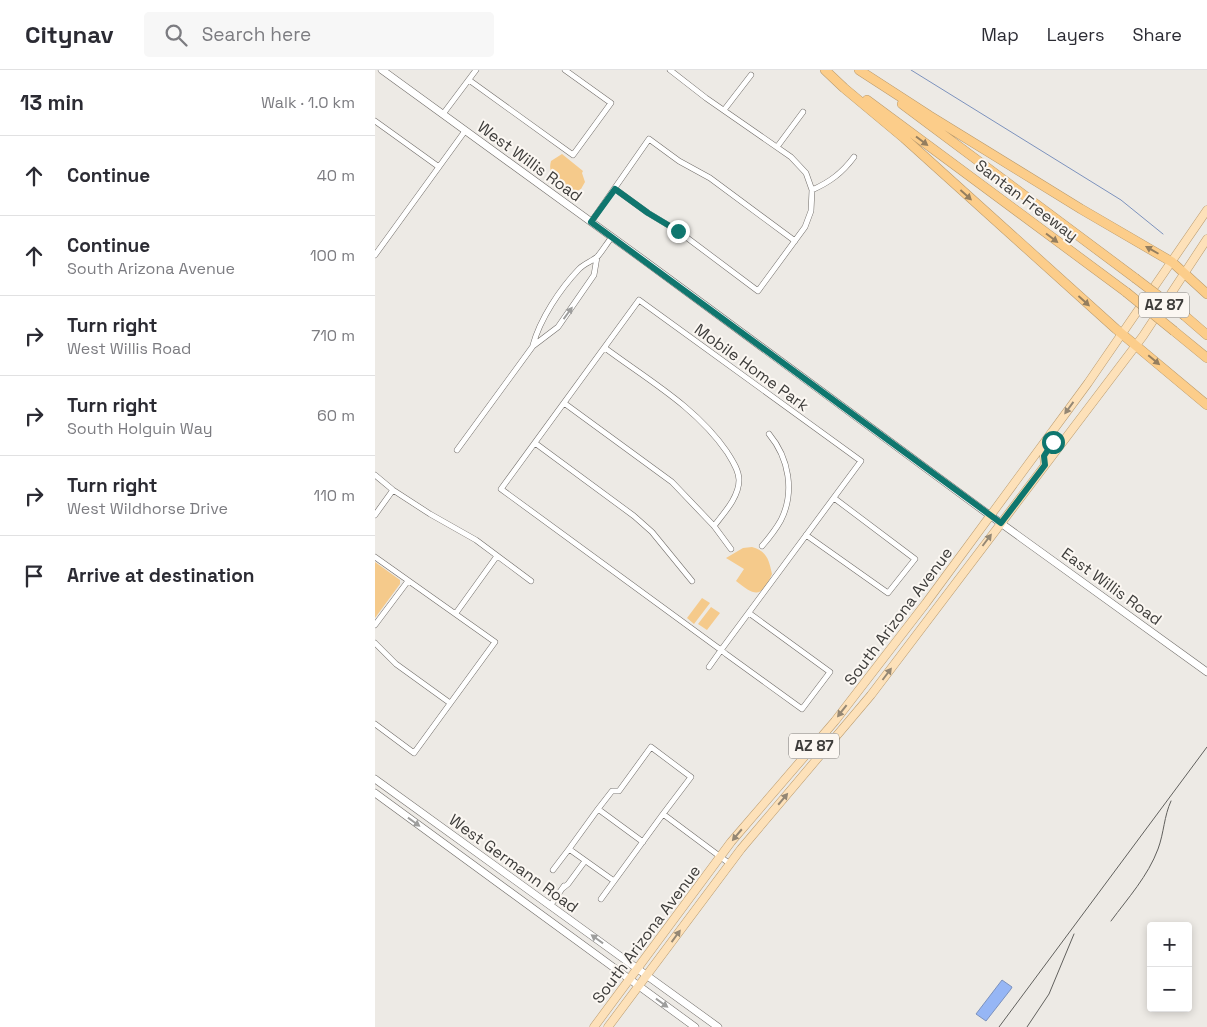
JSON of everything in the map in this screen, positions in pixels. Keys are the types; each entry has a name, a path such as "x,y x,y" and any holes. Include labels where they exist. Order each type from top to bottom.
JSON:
{"highway":[{"name":"Santan Freeway","path":"826,70 1126,292 1207,358"},
{"path":"826,70 1122,334 1207,405"},
{"name":"Santan Freeway","path":"858,70 1135,278 1207,335"},
{"path":"858,70 930,116 1172,262 1207,294"}],"main road":[{"name":"South Arizona Avenue","path":"594,1027 720,857 841,714 886,656 1051,433 1207,210"},
{"name":"South Arizona Avenue","path":"608,1027 729,864 871,695 1136,345 1207,239"},
{"path":"1045,465 1044,456 1053,442 1051,433"}],"street":[{"name":"West Willis Road","path":"382,70 1001,523"},
{"path":"443,114 476,70"},
{"path":"469,80 573,155 611,103 565,70"},
{"path":"615,189 648,213 678,231 757,291 805,227 811,211 812,190 805,173 791,157 671,70"},
{"path":"724,110 751,74"},
{"path":"777,147 803,112"},
{"path":"375,121 439,168"},
{"path":"375,255 377,247 439,168 465,130"},
{"path":"591,222 649,139 679,162 710,178 795,241"},
{"path":"812,190 829,182 844,170 854,157"},
{"path":"533,346 555,330 574,304 593,275 597,257 612,237"},
{"path":"457,450 533,346 541,322 550,308 577,271 587,262 597,257"},
{"name":"Mobile Home Park","path":"709,667 721,650 749,612 861,461 639,300 501,489 721,650 802,709 829,672 749,612"},
{"path":"605,348 693,414 717,439 731,460 738,473 738,490 727,510 714,526"},
{"path":"564,403 672,482 714,526 731,550"},
{"path":"763,546 781,519 787,501 789,486 788,472 783,457 777,444 769,434"},
{"path":"535,444 635,516 652,532 692,581"},
{"path":"375,475 393,490 430,514 476,540 531,581"},
{"path":"375,515 393,490"},
{"path":"806,535 888,593 915,559 834,498"},
{"name":"East Willis Road","path":"1001,523 1207,672"},
{"path":"456,613 497,556"},
{"path":"375,557 495,642 414,753 375,724"},
{"path":"375,625 408,581"},
{"path":"375,643 396,664 450,703"},
{"path":"553,870 612,791 619,791 651,747 691,777 601,899"},
{"name":"West Germann Road","path":"375,780 718,1027"},
{"name":"West Germann Road","path":"375,793 695,1027"},
{"path":"598,809 643,842"},
{"path":"663,814 729,864"},
{"path":"569,849 613,882"},
{"path":"550,906 585,860"},
{"path":"518,898 525,888"}],"shaded area":[{"path":"562,154 583,171 585,182 581,189 577,191 557,180 551,172 551,161"},
{"path":"752,547 761,551 767,557 772,574 764,588 757,592 748,590 736,581 744,569 726,558 743,548"},
{"path":"375,562 400,580 400,584 375,618"},
{"path":"702,598 710,603 694,624 687,618"},
{"path":"711,607 720,613 707,630 698,624"}],"water":[{"path":"1002,980 1012,987 986,1021 976,1014"}],"waterway":[{"path":"911,70 1121,200 1163,234"}],"railway":[{"path":"999,1027 1207,747"},
{"path":"1111,921 1154,859 1171,801"},
{"path":"1027,1027 1049,994 1074,934"}],"route":[{"path":"678,231 648,213 615,189 591,222 1001,523 1045,465 1044,456 1053,442"}]}
